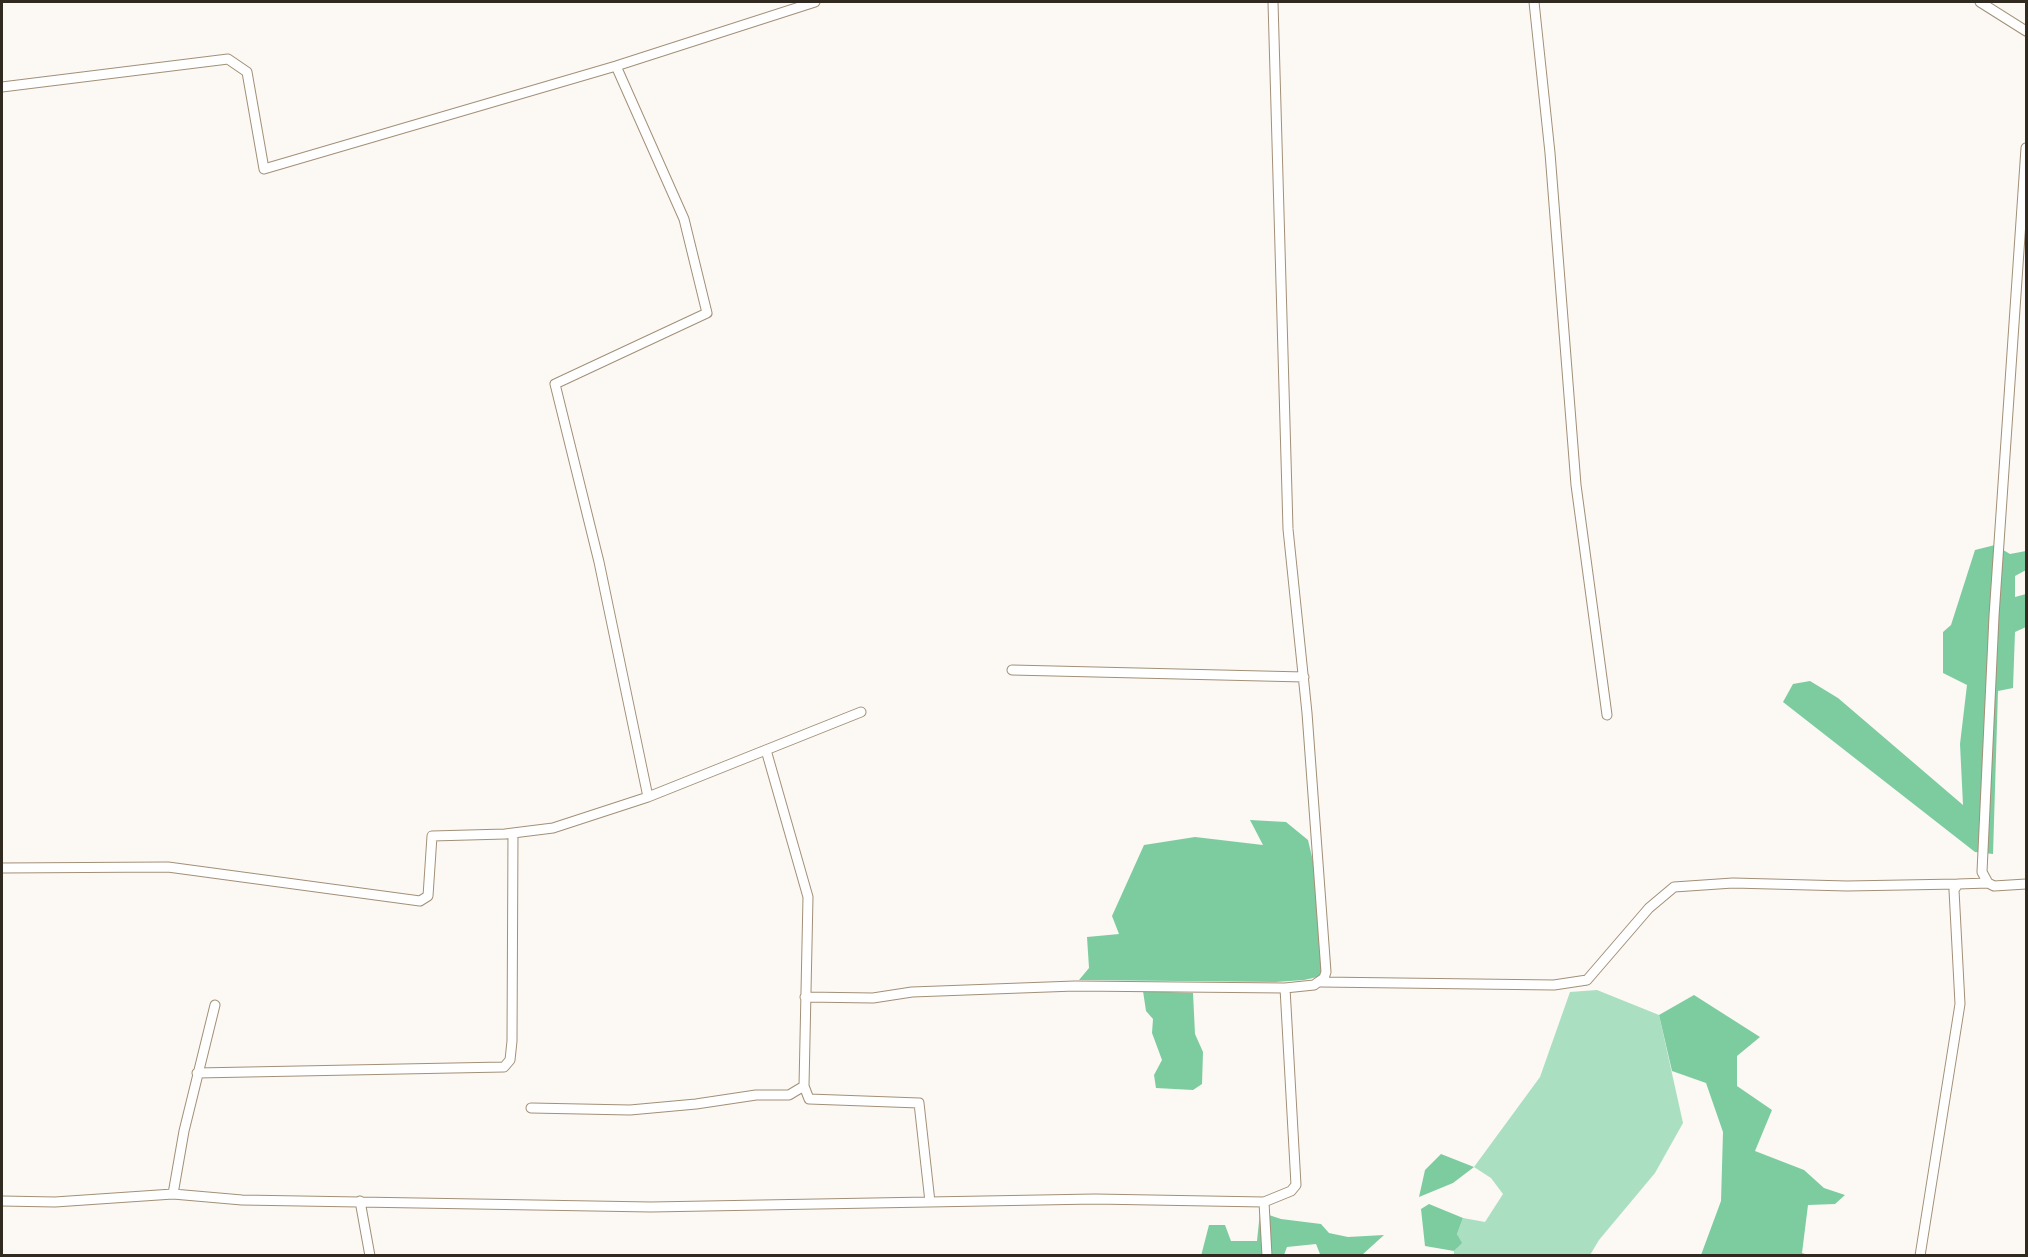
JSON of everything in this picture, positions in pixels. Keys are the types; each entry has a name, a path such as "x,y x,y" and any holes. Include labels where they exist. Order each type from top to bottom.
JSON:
{"street":[{"path":"2,87 228,59 247,72 264,169 616,66 815,2"},
{"path":"1273,2 1288,529 1304,677 1326,972 1321,982"},
{"path":"1534,2 1550,153 1576,485 1607,715"},
{"path":"1980,2 2026,31"},
{"path":"616,66 684,219 707,313 555,384 599,562 648,797"},
{"path":"1988,883 1982,872 1994,616 2026,148"},
{"path":"1012,670 1304,677"},
{"path":"2,868 168,867 420,901 428,896 432,836 513,833 553,828 648,797 861,712"},
{"path":"766,750 808,897 804,1086 809,1099 919,1103 930,1202"},
{"path":"197,1073 504,1067 510,1060 512,1041 513,833"},
{"path":"805,997 873,998 912,992 1075,986 1284,988 1321,982 1554,985 1587,980 1649,908 1674,887 1733,883 1847,886 2026,884"},
{"path":"1920,1256 1960,1004 1954,890 1958,884"},
{"path":"2,1201 55,1202 173,1194 242,1200 651,1207 1095,1199 1264,1202 1291,1191 1296,1185 1284,988"},
{"path":"173,1194 197,1073 214,1005"},
{"path":"531,1108 652,1108 756,1095 789,1095 804,1086"},
{"path":"360,1201 370,1256"},
{"path":"1264,1202 1266,1256"}],"green space":[{"path":"1995,545 2010,554 2026,551 2026,570 2015,576 2015,597 2026,594 2026,627 2015,632 2013,688 1998,691 1993,854 1975,852 1783,702 1793,684 1810,681 1838,698 1963,805 1960,744 1967,685 1943,673 1943,632 1951,625 1975,550"},
{"path":"1250,820 1286,822 1308,840 1316,874 1322,976 1276,982 1079,980 1089,968 1087,937 1119,934 1112,916 1144,845 1195,837 1263,845"},
{"path":"1597,990 1659,1015 1683,1123 1655,1173 1599,1240 1590,1255 1454,1256 1454,1251 1461,1243 1457,1234 1463,1218 1485,1222 1503,1194 1491,1178 1474,1167 1540,1077 1570,992"},
{"path":"1143,991 1193,993 1195,1034 1203,1052 1202,1084 1193,1090 1156,1088 1154,1075 1162,1060 1152,1033 1153,1019 1146,1011"},
{"path":"1694,995 1760,1037 1737,1056 1737,1086 1772,1110 1755,1151 1804,1170 1824,1188 1845,1195 1835,1204 1808,1205 1802,1253 1808,1255 1701,1255 1721,1201 1723,1132 1706,1083 1672,1071 1659,1015"},
{"path":"1441,1154 1474,1167 1453,1183 1419,1197 1425,1170"},
{"path":"1429,1204 1463,1218 1457,1234 1462,1243 1454,1251 1425,1246 1421,1209"},
{"path":"1260,1212 1281,1219 1321,1224 1329,1233 1348,1237 1384,1235 1362,1255 1320,1254 1316,1244 1287,1247 1284,1255 1201,1256 1209,1225 1225,1225 1231,1241 1257,1241"}]}
